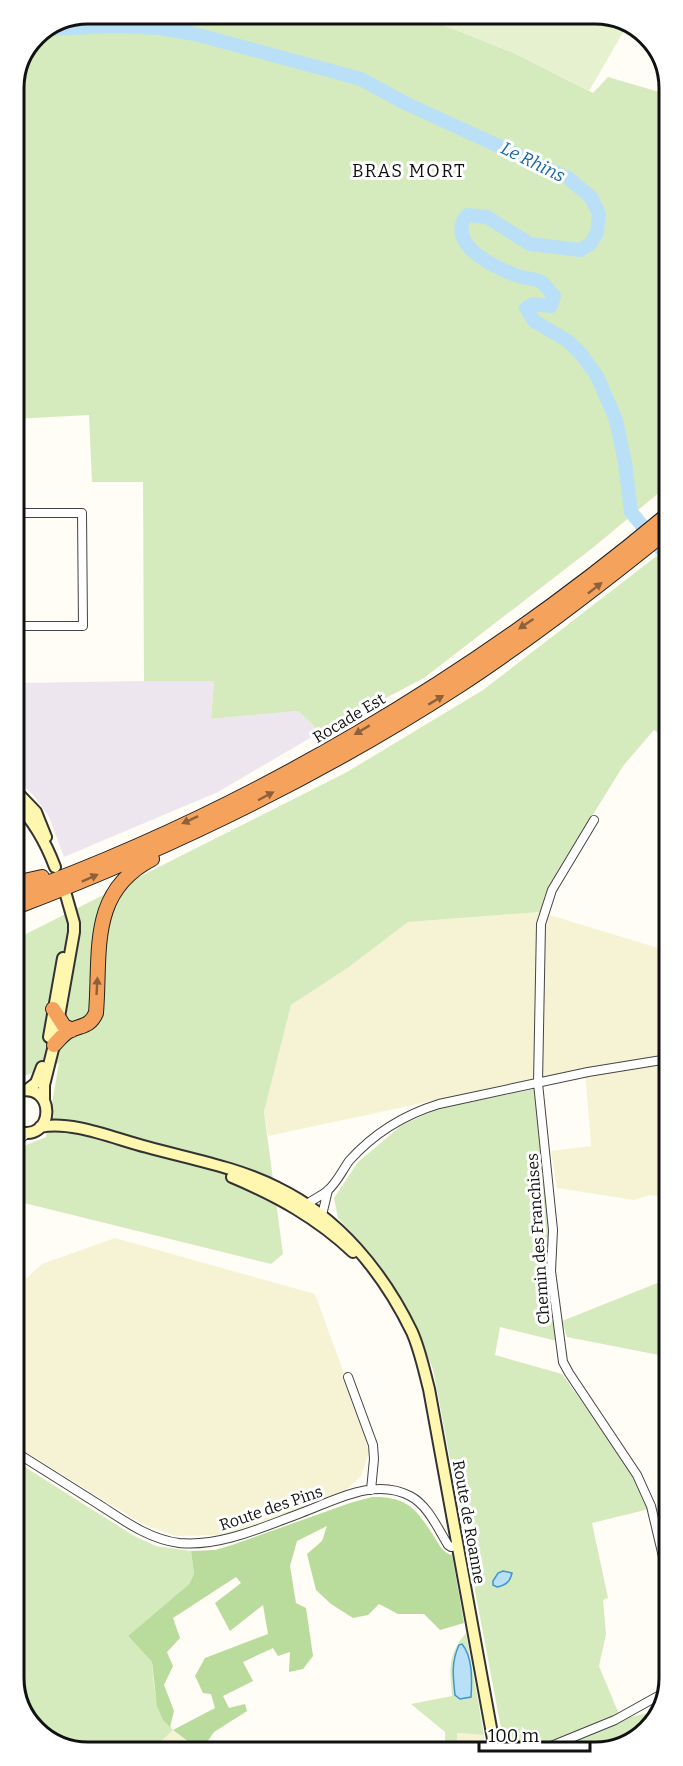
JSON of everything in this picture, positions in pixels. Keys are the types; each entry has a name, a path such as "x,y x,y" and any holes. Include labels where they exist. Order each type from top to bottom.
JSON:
{"highway":[{"name":"Rocade Est","path":"24,904 80,883 209,825 330,763 460,685 562,615 628,555 659,522"},
{"name":"Rocade Est","path":"24,891 71,873 217,807 325,752 389,714 530,623 659,536"},
{"path":"54,1045 66,1033 90,1023 96,1013 103,920 107,904 116,887 144,863 200,837 209,825"},
{"path":"24,881 48,875 71,873"},
{"path":"56,1015 72,1030"}],"main road":[{"path":"24,799 36,812 46,835 55,867"},
{"path":"24,813 49,851"},
{"path":"40,1127 46,1119 44,1085 54,1045 56,1015 71,914 66,895"},
{"path":"24,1090 36,1083 40,1074 56,1015"},
{"path":"24,1091 34,1092 69,1126"},
{"path":"24,1131 40,1127 69,1126"},
{"name":"Route de Roanne","path":"69,1126 191,1158 277,1187 353,1243 377,1275 397,1305 412,1334 429,1389 494,1742"}],"street":[{"path":"24,513 82,513 83,626 24,626"},
{"name":"Chemin des Franchises","path":"594,820 552,890 541,924 538,1083 553,1230 551,1271 563,1362 637,1475 651,1506 659,1540"},
{"path":"312,1213 349,1162 364,1146 401,1118 439,1104 598,1070 659,1060"},
{"path":"312,1213 328,1190"},
{"path":"348,1377 372,1438 374,1459 371,1490"},
{"name":"Route des Pins","path":"24,1457 138,1529 159,1539 206,1543 221,1540 347,1495 371,1490 390,1490 410,1496 426,1510 448,1545 458,1546"},
{"path":"561,1742 615,1720 656,1697"}],"shaded area":[{"path":"214,681 211,719 298,711 314,726 317,734 218,792 64,857 49,817 24,786 24,683"},
{"path":"540,912 658,948 659,946 659,1196 650,1195 634,1200 557,1188 551,1151 591,1146 585,1072 534,1079 268,1136 264,1112 291,1005 349,967 408,922"},
{"path":"115,1238 315,1294 361,1420 369,1453 361,1476 343,1493 225,1535 175,1536 143,1524 24,1451 24,1281 42,1264"},
{"path":"173,1730 189,1742 160,1742"},
{"path":"457,1733 484,1735 484,1742 457,1742"}],"green space":[{"path":"88,24 441,24 514,53 593,93 608,77 659,92 659,493 595,546 424,678 317,734 314,726 298,711 211,719 214,681 144,681 143,482 92,482 89,415 24,418 24,83 26,71 35,52 52,35 75,25"},
{"path":"441,24 600,24 624,31 589,91 514,53"},
{"path":"659,554 659,733 654,730 623,766 581,834 540,912 408,922 349,967 291,1005 264,1112 283,1254 271,1264 24,1203 24,1146 46,1137 59,1063 24,1076 24,935 347,772 483,690"},
{"path":"536,1089 550,1232 548,1280 557,1341 500,1327 495,1355 562,1374 621,1456 638,1483 649,1509 592,1523 608,1598 603,1600 606,1634 599,1666 621,1719 648,1713 631,1731 616,1739 596,1742 504,1742 433,1369 409,1312 376,1260 338,1218 334,1198 358,1162 402,1125 442,1107"},
{"path":"659,1282 659,1355 567,1337 562,1321"},
{"path":"24,1466 134,1536 156,1546 191,1551 194,1574 189,1584 128,1636 152,1662 159,1706 162,1715 173,1730 160,1742 75,1741 49,1729 33,1710 27,1699 24,1678"},
{"path":"372,1497 385,1497 405,1503 419,1515 442,1549 452,1555 464,1623 440,1630 424,1614 398,1614 379,1604 368,1615 353,1618 331,1604 316,1590 307,1554 322,1541 327,1526 297,1541 290,1566 296,1603 306,1608 313,1656 303,1669 289,1672 290,1652 278,1656 273,1648 243,1662 253,1681 223,1696 229,1708 245,1704 247,1711 214,1732 207,1742 189,1742 173,1730 215,1708 211,1694 203,1693 195,1676 205,1658 268,1634 263,1605 230,1631 215,1603 241,1583 236,1577 173,1618 180,1638 167,1652 173,1666 164,1685 174,1711 170,1727 163,1720 157,1706 152,1662 128,1636 189,1584 194,1574 191,1551 215,1550 232,1545"},
{"path":"466,1633 484,1735 457,1733 457,1742 445,1742 445,1732 411,1704 452,1696 451,1663"}],"water":[{"path":"503,1571 512,1573 509,1581 497,1587 493,1585 498,1573"},
{"path":"462,1644 470,1662 471,1697 460,1699 455,1695 453,1670 456,1651"}],"waterway":[{"name":"Le Rhins","path":"65,28 115,26 158,28 195,34 361,79 405,103 568,178 591,197 599,214 597,233 590,244 580,250 530,244 487,217 467,215 462,226 462,236 467,245 486,261 518,276 539,281 554,296 551,306 533,304 526,308 534,321 568,341 597,376 616,420 625,463 631,512 659,546"}],"district":[{"name":"BRAS MORT","path":"409,171"}]}
